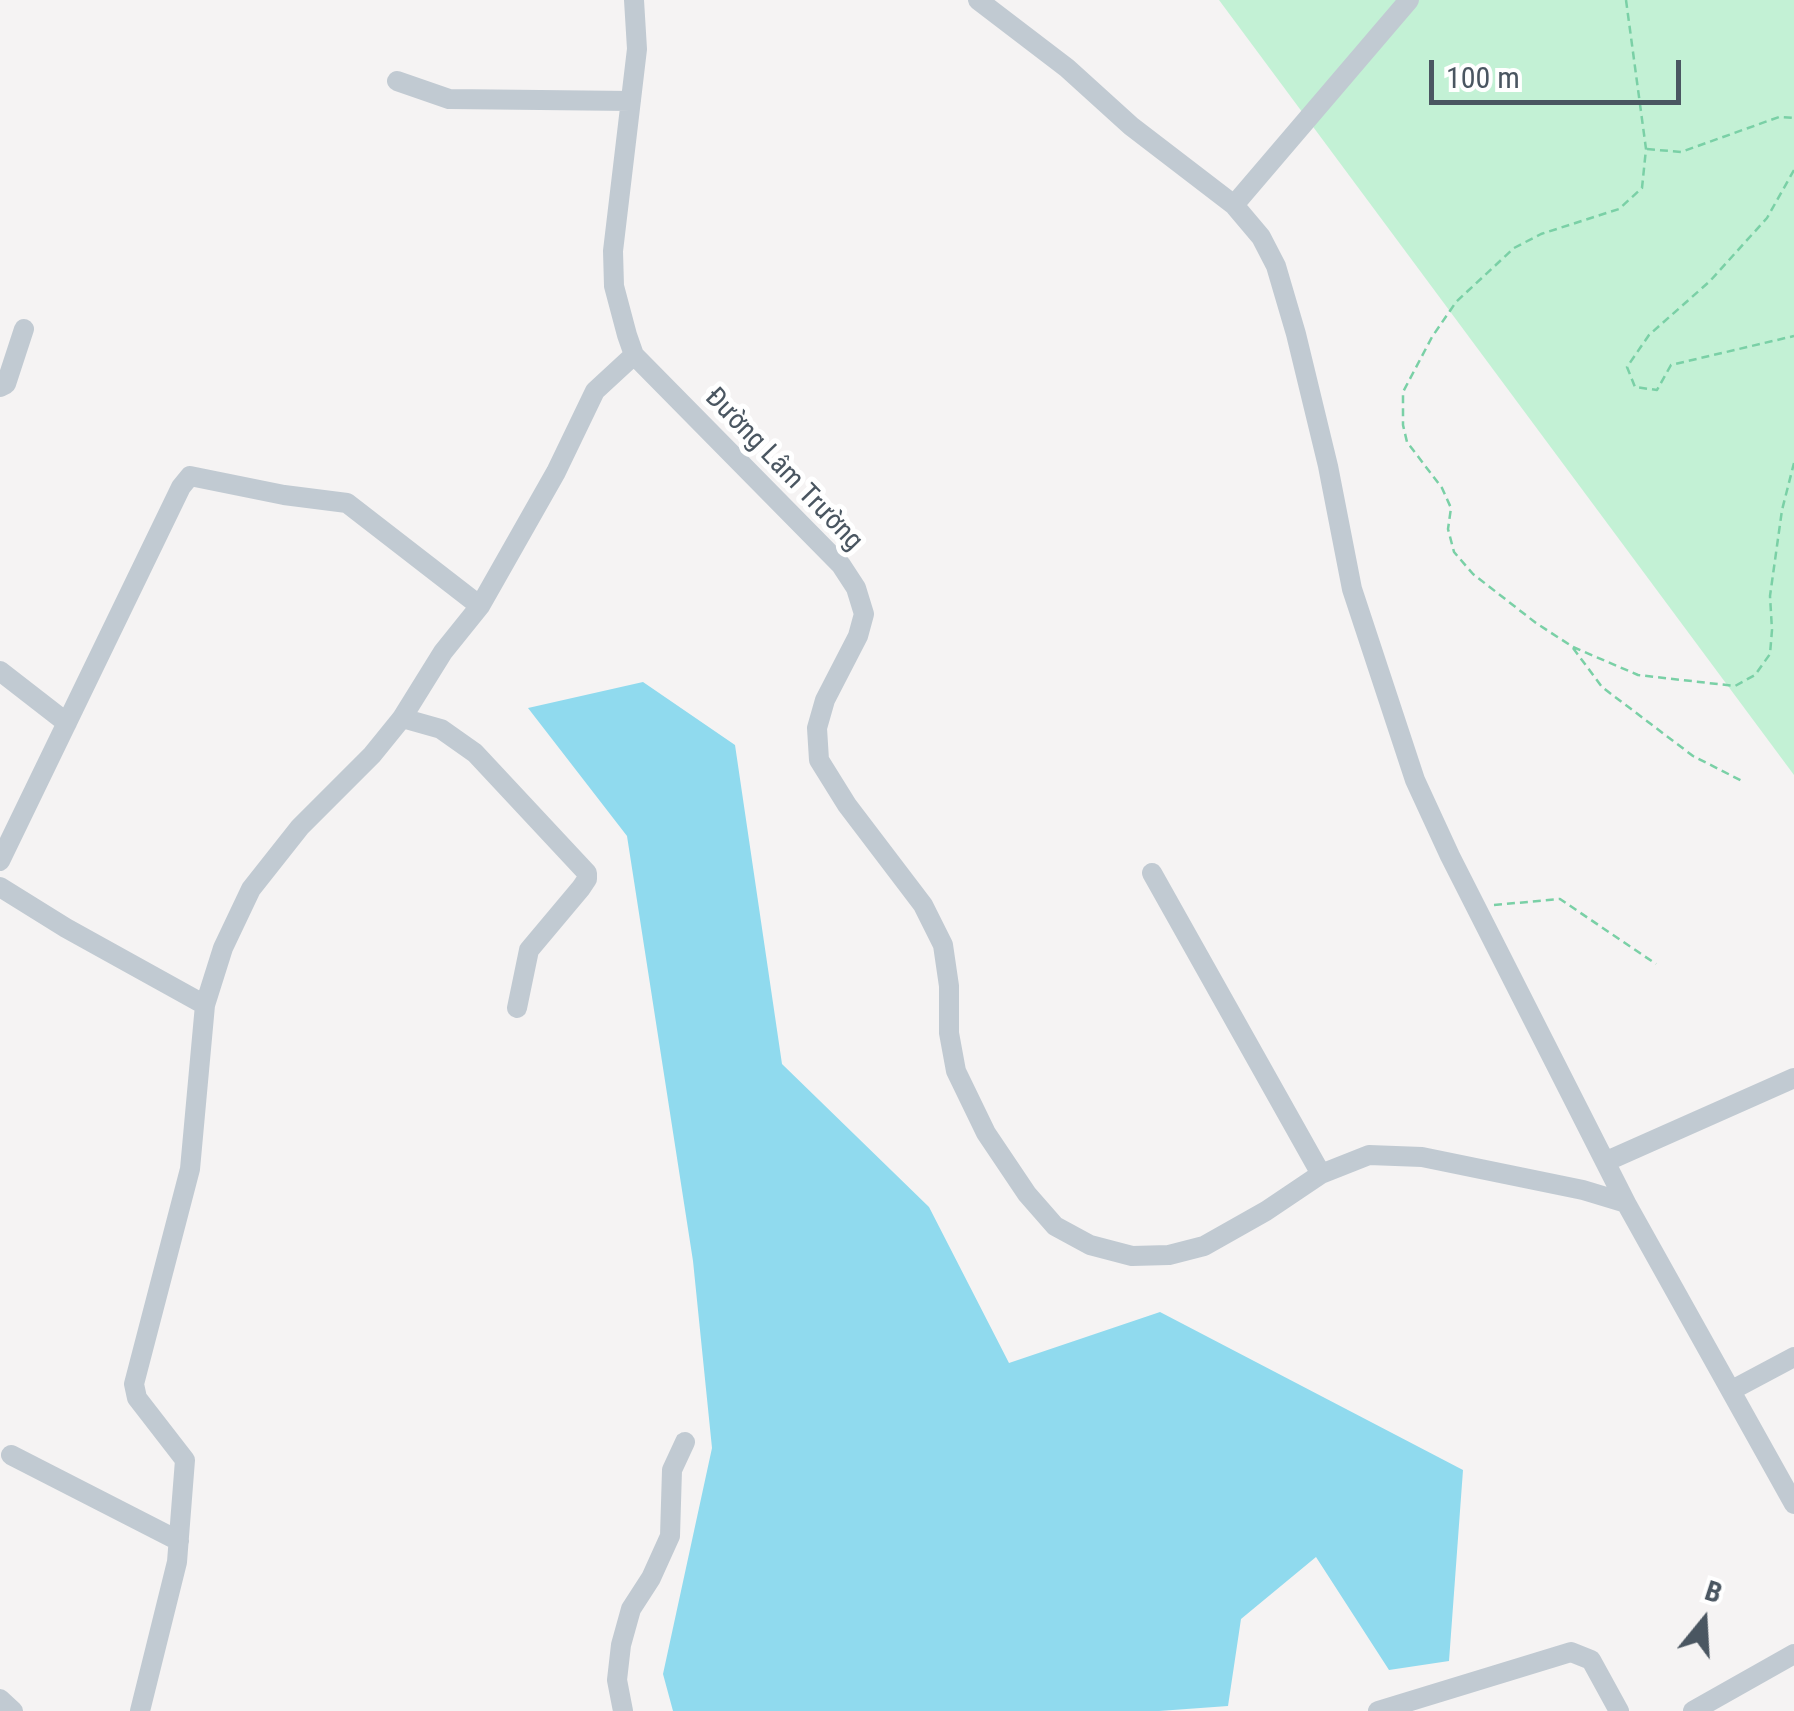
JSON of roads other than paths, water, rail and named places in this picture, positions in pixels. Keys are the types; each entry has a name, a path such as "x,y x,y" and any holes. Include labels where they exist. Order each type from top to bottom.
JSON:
{"street":[{"name":"Đường Lâm Trường","path":"634,0 636,49 613,251 614,286 634,355 841,565 856,588 864,614 858,636 826,700 818,728 819,760 847,806 924,905 943,945 956,1071 986,1133 1027,1194 1055,1226 1090,1245 1132,1256 1169,1255 1204,1246 1321,1174 1369,1155 1422,1157 1583,1190 1626,1203"},
{"path":"978,0 1234,205 1261,237 1276,266 1296,334 1352,589 1414,780 1626,1203 1794,1504"},
{"path":"1234,205 1410,0"},
{"path":"397,82 449,100 630,102"},
{"path":"0,387 6,384 24,329"},
{"path":"140,1711 159,1644 179,1541 185,1460 134,1389 138,1360 190,1169 205,1005 243,900 300,827 372,755 402,718 443,652 480,606 556,472 595,391 634,355"},
{"path":"0,861 180,487 190,476 346,503 480,606"},
{"path":"0,671 67,723"},
{"path":"402,718 441,729 475,753 587,873 587,879 529,950 517,1008"},
{"path":"1152,873 1321,1174"},
{"path":"0,887 205,1005"},
{"path":"1607,1160 1794,1078"},
{"path":"1732,1390 1794,1356"},
{"path":"623,1711 617,1680 621,1645 631,1610 670,1536 672,1470 684,1442"},
{"path":"11,1456 179,1541"},
{"path":"1378,1711 1570,1652 1591,1660 1619,1711"},
{"path":"1693,1711 1794,1654"},
{"path":"0,1698 13,1711"}],"water":[{"path":"643,682 735,745 782,1064 929,1207 1009,1363 1160,1312 1463,1470 1449,1661 1389,1670 1316,1557 1241,1619 1228,1706 1159,1711 673,1711 663,1674 712,1448 693,1261 627,836 528,708"}]}
